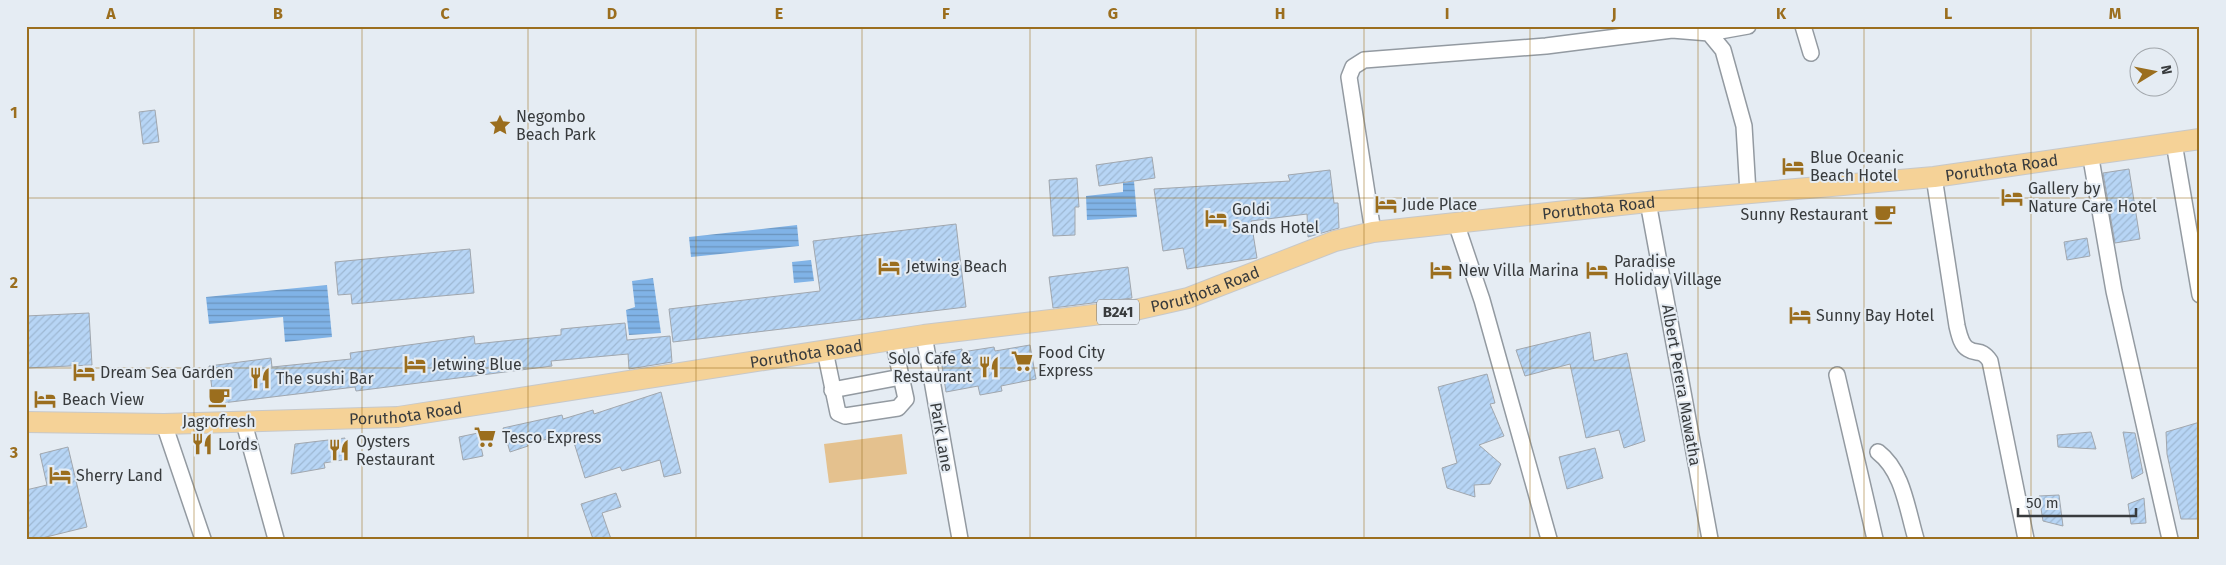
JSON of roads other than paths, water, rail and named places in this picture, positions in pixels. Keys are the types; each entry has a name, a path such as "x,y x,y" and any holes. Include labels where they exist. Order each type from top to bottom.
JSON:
{"main road":[{"name":"Poruthota Road","path":"26,422 244,423 398,417 924,335 1135,310 1188,298 1335,241 1373,232 1648,202 1934,177 2090,153 2200,139"}],"street":[{"path":"1373,232 1348,77 1353,67 1364,60 1546,46 1672,30 1709,33 1748,26"},
{"path":"1803,26 1811,53"},
{"path":"1709,33 1723,50 1744,126 1748,193"},
{"path":"2174,143 2200,295"},
{"path":"2090,153 2114,291 2170,539"},
{"path":"1934,177 1957,326 1962,342 1969,350 1981,351 1990,361 2026,539"},
{"name":"Albert Perera Mawatha","path":"1648,202 1710,539"},
{"path":"1456,223 1482,300 1549,539"},
{"name":"Park Lane","path":"924,335 960,539"},
{"path":"825,351 838,413 845,416 898,408 906,399 893,340"},
{"path":"1837,375 1875,539"},
{"path":"832,390 901,378"},
{"path":"244,423 276,539"},
{"path":"164,424 203,539"},
{"path":"1878,452 1889,460 1896,471 1916,539"}],"water":[{"path":"1134,181 1137,217 1087,220 1086,196 1123,192 1123,183"},
{"path":"797,225 799,246 691,257 689,237"},
{"path":"811,260 814,281 794,283 792,262"},
{"path":"653,278 661,333 629,335 626,310 635,307 632,281"},
{"path":"327,285 332,337 285,342 283,317 209,324 206,297"}],"place":[{"name":"Negombo Beach Park","path":"500,125"},
{"name":"Blue Oceanic Beach Hotel","path":"1793,166"},
{"name":"Gallery by Nature Care Hotel","path":"2012,197"},
{"name":"Jude Place","path":"1386,204"},
{"name":"Sunny Restaurant","path":"1885,214"},
{"name":"Goldi Sands Hotel","path":"1216,218"},
{"name":"Jetwing Beach","path":"889,266"},
{"name":"New Villa Marina","path":"1441,270"},
{"name":"Paradise Holiday Village","path":"1597,270"},
{"name":"Sunny Bay Hotel","path":"1800,315"},
{"name":"Food City Express","path":"1022,361"},
{"name":"Jetwing Blue","path":"415,364"},
{"name":"Solo Cafe & Restaurant","path":"989,367"},
{"name":"Dream Sea Garden","path":"84,372"},
{"name":"The sushi Bar","path":"260,378"},
{"name":"Jagrofresh","path":"219,397"},
{"name":"Beach View","path":"45,399"},
{"name":"Tesco Express","path":"485,437"},
{"name":"Lords","path":"202,444"},
{"name":"Oysters Restaurant","path":"339,450"},
{"name":"Sherry Land","path":"60,475"}]}
